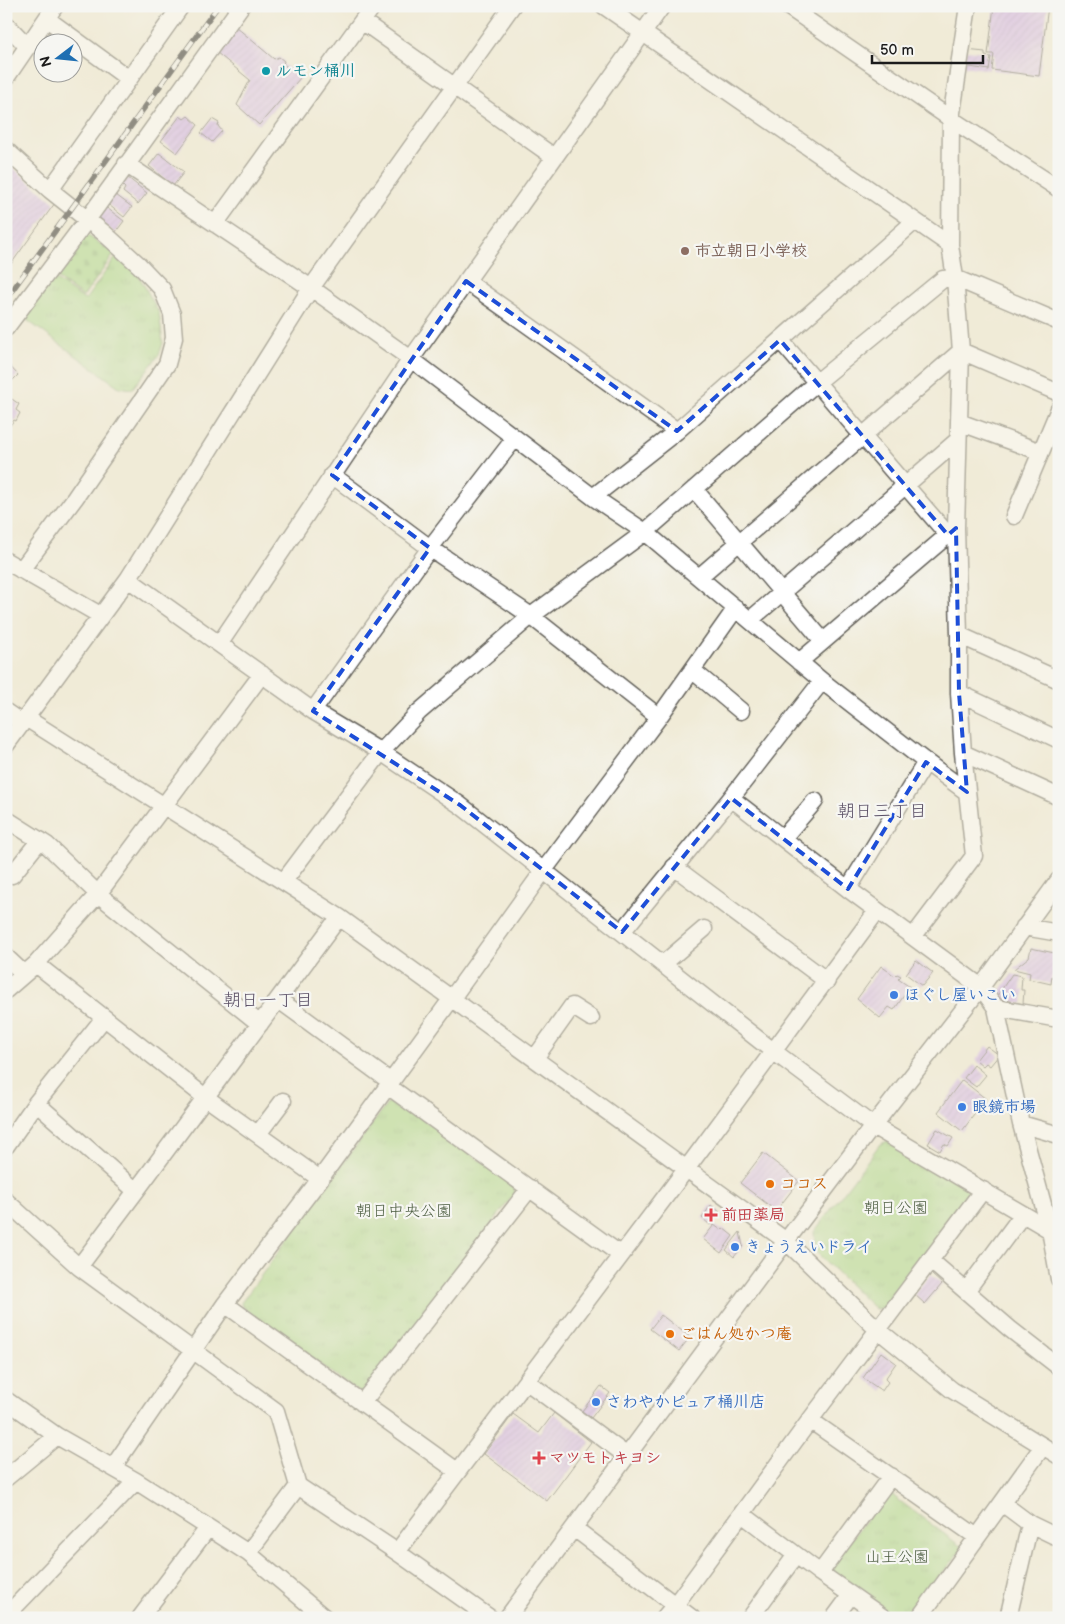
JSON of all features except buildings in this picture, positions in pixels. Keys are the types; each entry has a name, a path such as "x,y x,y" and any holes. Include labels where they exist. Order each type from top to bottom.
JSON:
{"street":[{"path":"50,190 181,6"},
{"path":"6,328 87,220 241,6"},
{"path":"215,224 373,6"},
{"path":"6,746 128,578 311,288 512,6"},
{"path":"604,6 950,244"},
{"path":"220,643 411,359 662,6"},
{"path":"787,6 951,119 1059,189"},
{"path":"913,937 974,856 963,753 959,693 959,635 952,531 959,422 961,351 950,244 951,119 968,6"},
{"path":"6,78 51,13 129,79"},
{"path":"362,21 554,157"},
{"path":"6,24 28,47"},
{"path":"6,150 139,265 162,289 172,314 174,338 167,364 75,498 20,570"},
{"path":"126,164 311,288 411,359 593,497 645,532 799,662 967,792"},
{"path":"593,497 677,431 915,221"},
{"path":"284,881 381,752 419,712 531,616 645,532 816,382 943,279 955,278 1059,322"},
{"path":"466,281 677,431"},
{"path":"780,340 906,486 952,531"},
{"path":"961,351 1059,393"},
{"path":"699,578 961,351"},
{"path":"1014,516 1059,409"},
{"path":"959,422 1041,452"},
{"path":"313,711 430,548 515,438"},
{"path":"750,620 958,440"},
{"path":"332,475 430,548 531,616 659,717"},
{"path":"694,489 824,641"},
{"path":"799,662 952,531"},
{"path":"6,561 100,616"},
{"path":"128,578 313,711 381,752 460,805 772,1051 873,1126 1054,1232"},
{"path":"113,1467 225,1304 320,1179 544,870 659,717 736,608"},
{"path":"959,635 1059,680"},
{"path":"692,670 742,711"},
{"path":"6,990 30,969 98,894 262,674"},
{"path":"622,932 731,798 822,680"},
{"path":"959,693 1059,740"},
{"path":"6,712 24,720 165,805 340,917 687,1168 786,1242 878,1329 952,1390 1054,1450 1002,1503 919,1618"},
{"path":"963,753 1059,797"},
{"path":"848,889 926,762"},
{"path":"731,798 877,911 981,987 996,1008 1021,1124 1054,1232 1059,1279"},
{"path":"783,838 815,801"},
{"path":"6,819 47,845 98,894 260,1024"},
{"path":"12,874 40,840"},
{"path":"674,867 827,981"},
{"path":"507,1618 786,1242 981,987 1059,880"},
{"path":"397,1552 687,1168 877,911"},
{"path":"79,1267 340,917"},
{"path":"1024,927 1059,933"},
{"path":"663,964 704,929"},
{"path":"6,957 30,969 104,1018 205,1097 320,1179"},
{"path":"279,1000 389,1084 621,1255"},
{"path":"535,1058 572,1006 591,1018"},
{"path":"996,1008 1053,1018"},
{"path":"6,1146 36,1103 104,1018"},
{"path":"258,1134 283,1101"},
{"path":"36,1103 136,1191"},
{"path":"1021,1124 1059,1136"},
{"path":"362,1403 530,1188"},
{"path":"664,1618 983,1190"},
{"path":"6,1201 79,1267 276,1410 298,1486 397,1552 490,1618"},
{"path":"966,1291 1024,1214"},
{"path":"930,1260 1010,1329 1059,1367"},
{"path":"225,1304 457,1471"},
{"path":"526,1381 627,1456"},
{"path":"6,1400 16,1409 57,1436 136,1481 248,1553 325,1618"},
{"path":"810,1420 977,1538"},
{"path":"6,1478 57,1436"},
{"path":"820,1573 891,1476"},
{"path":"6,1616 136,1481"},
{"path":"248,1553 298,1486"},
{"path":"1002,1503 1030,1524 1059,1538"},
{"path":"742,1514 820,1573 884,1618"},
{"path":"1008,1618 1030,1524"},
{"path":"140,1618 208,1528"},
{"path":"574,1528 692,1618"},
{"path":"750,1618 796,1555"},
{"path":"834,1618 851,1595"}],"highlighted area":[{"path":"466,281 677,431 780,340 948,535 956,528 959,693 967,792 926,762 848,889 731,798 622,932 460,805 313,711 430,548 332,475"}],"green space":[{"path":"85,234 115,253 83,297 53,275"},
{"path":"119,253 133,265 159,313 163,343 159,355 132,389 119,387 24,318 53,278 85,300"},
{"name":"朝日中央公園","path":"397,1101 514,1185 515,1193 366,1391 359,1393 242,1307 241,1303 387,1104"},
{"name":"朝日公園","path":"888,1141 967,1188 969,1197 883,1308 875,1309 816,1252 814,1232 880,1144"},
{"name":"山王公園","path":"888,1492 963,1548 907,1618 891,1618 828,1569"}],"railway":[{"path":"6,299 218,6"}],"place":[{"name":"ルモン桶川","path":"266,71"},
{"name":"市立朝日小学校","path":"685,251"},
{"name":"ほぐし屋いこい","path":"894,995"},
{"name":"眼鏡市場","path":"962,1107"},
{"name":"ココス","path":"770,1184"},
{"name":"前田薬局","path":"711,1215"},
{"name":"きょうえいドライ","path":"735,1247"},
{"name":"ごはん処かつ庵","path":"670,1334"},
{"name":"さわやかピュア桶川店","path":"596,1402"},
{"name":"マツモトキヨシ","path":"539,1458"}],"district":[{"name":"朝日三丁目","path":"882,811"},
{"name":"朝日一丁目","path":"268,1000"}]}
